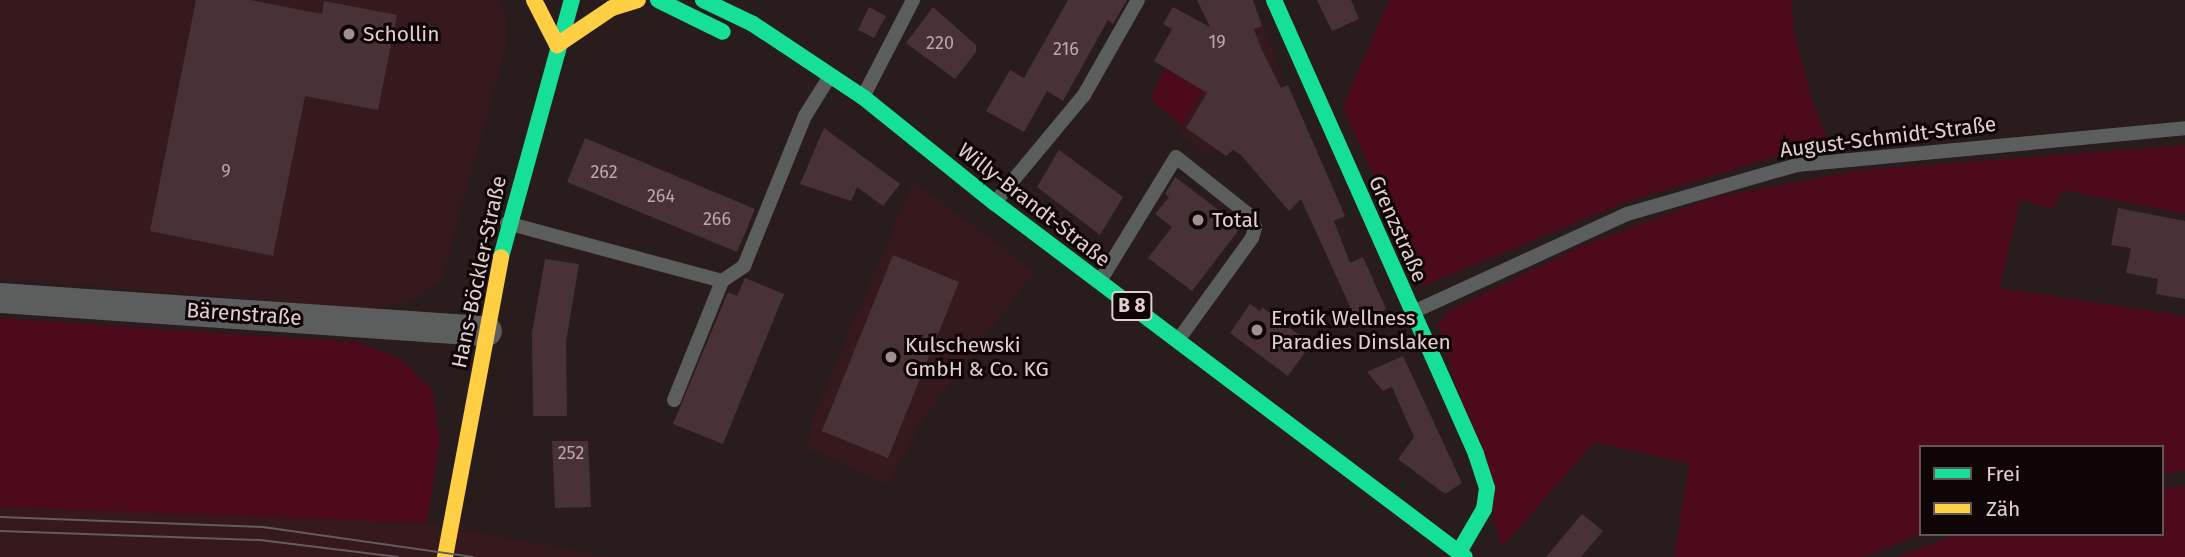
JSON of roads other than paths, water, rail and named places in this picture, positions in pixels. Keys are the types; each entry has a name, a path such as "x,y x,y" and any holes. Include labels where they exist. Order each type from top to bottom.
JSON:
{"main road":[{"path":"534,0 557,45 612,8 638,0"},
{"name":"Hans-Böckler-Straße","path":"445,557 507,223 572,0"},
{"path":"658,0 735,40"},
{"name":"Willy-Brandt-Straße","path":"703,0 753,24 863,97 995,203 1462,554"},
{"name":"Grenzstraße","path":"1274,0 1487,488 1484,509 1462,554"},
{"name":"B 8","path":"867,123 995,203"}],"street":[{"name":"Bärenstraße","path":"0,298 487,331"}],"lane":[{"path":"863,97 913,0"},
{"path":"995,203 1084,95 1138,0"},
{"path":"674,400 722,281 744,266 805,116 831,75"},
{"name":"August-Schmidt-Straße","path":"1412,312 1627,214 1783,169 2185,128"},
{"path":"1100,282 1176,157 1248,214 1255,227 1252,238 1178,340"},
{"path":"507,223 722,281"}],"tram line":[{"path":"0,517 263,527 473,557"},
{"path":"0,531 260,540 398,557"}],"place":[{"name":"Schollin","path":"349,34"},
{"name":"Total","path":"1198,220"},
{"name":"Erotik Wellness Paradies Dinslaken","path":"1257,330"},
{"name":"Kulschewski GmbH & Co. KG","path":"891,357"}]}
